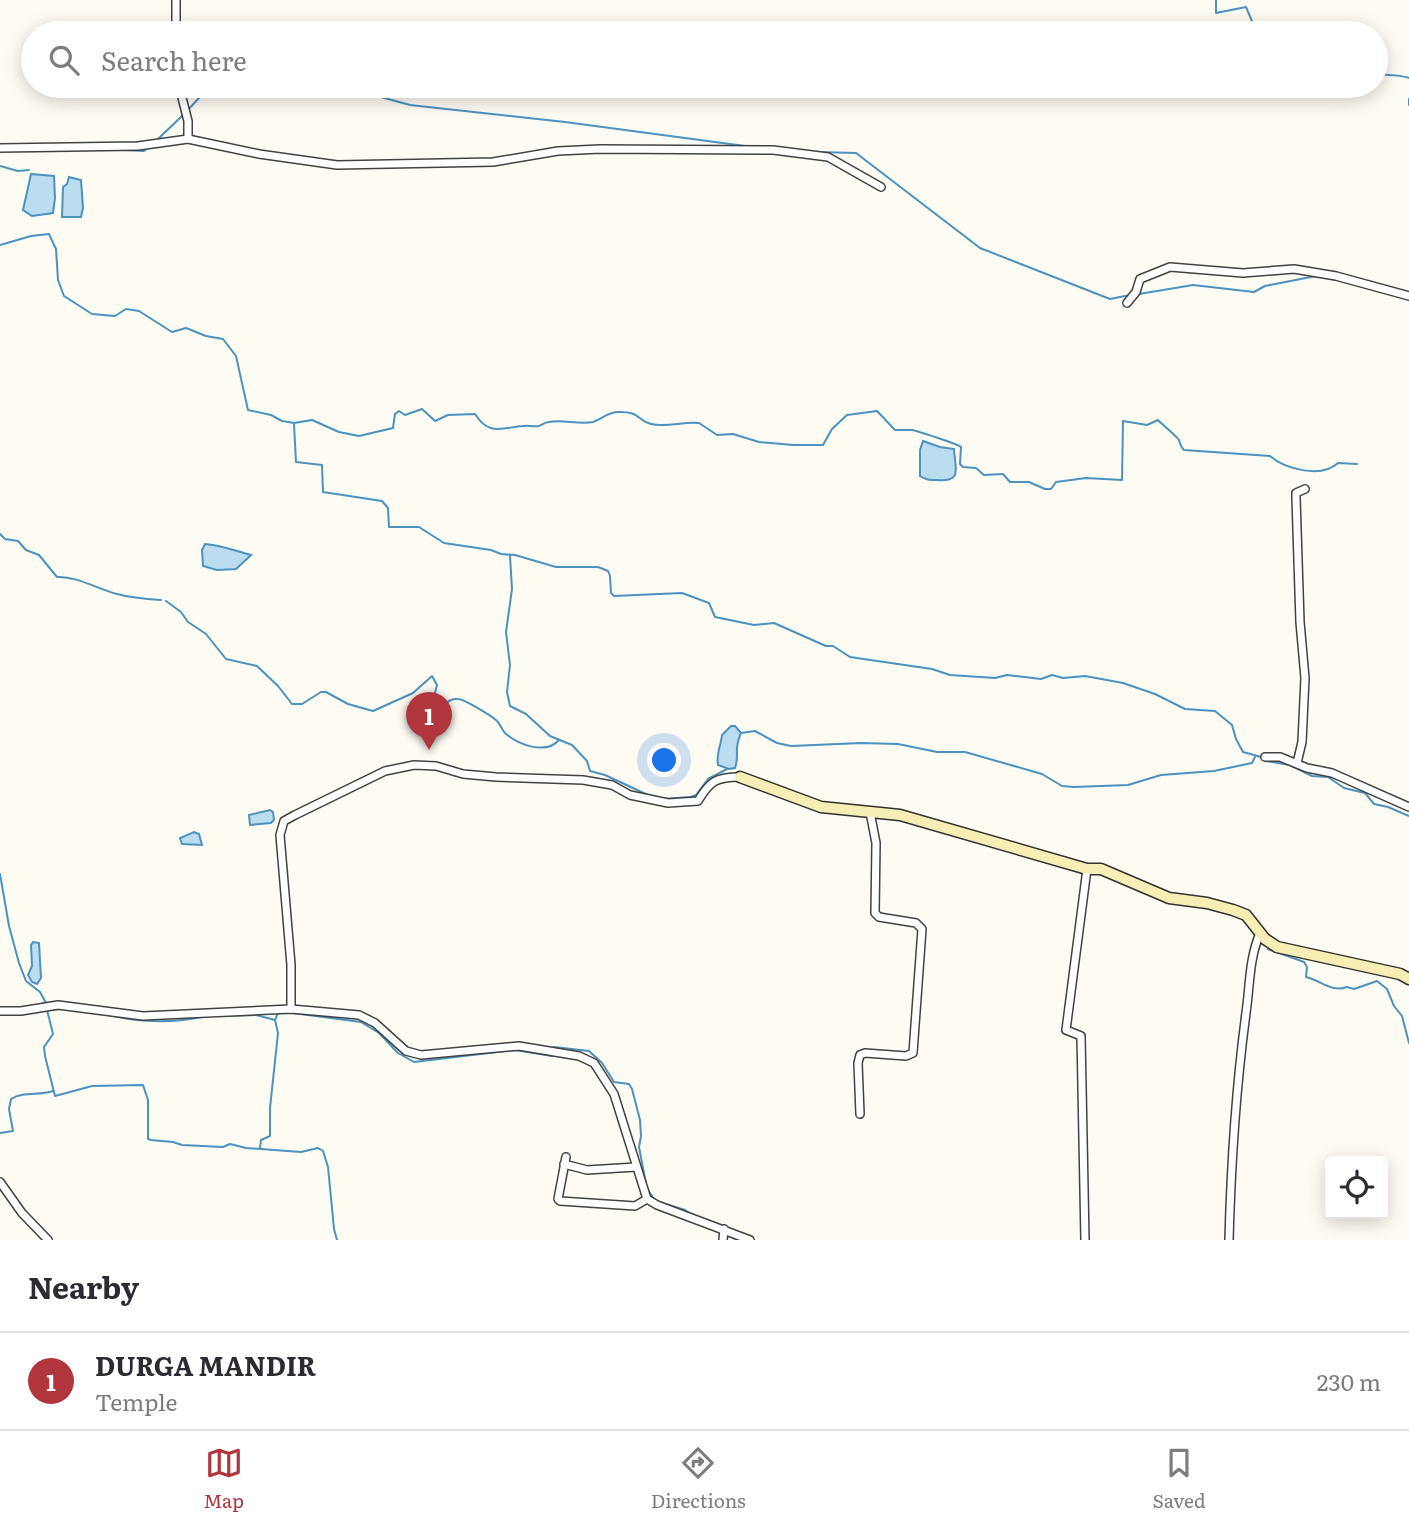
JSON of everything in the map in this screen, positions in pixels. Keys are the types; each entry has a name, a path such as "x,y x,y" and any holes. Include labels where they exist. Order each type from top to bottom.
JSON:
{"street":[{"path":"176,0 176,21"},
{"path":"182,98 188,121 188,139"},
{"path":"0,148 138,146 188,139 259,154 337,165 493,162 558,151 590,149 773,150 828,157 881,187"},
{"path":"1127,303 1136,292 1140,279 1170,267 1243,273 1294,268 1336,276 1409,296"},
{"path":"1297,763 1305,678 1300,622 1296,493 1305,489"},
{"path":"1265,757 1280,757 1307,768 1332,773 1409,807"},
{"path":"291,1009 291,965 280,835 284,821 385,771 414,765 436,766 463,774 496,777 583,780 611,785 630,794 668,803 698,801 707,786 726,777 740,777 821,807 900,815 1087,869 1101,869 1169,898 1207,903 1246,915 1277,947 1399,974 1409,979"},
{"path":"860,1114 860,1055 866,1053 906,1056 913,1053 922,929 916,922 879,917 875,913 876,843 870,812"},
{"path":"1085,1240 1081,1036 1066,1030 1087,869"},
{"path":"1229,1240 1241,1044 1254,948 1261,933"},
{"path":"0,1011 21,1011 58,1005 144,1016 291,1009 366,1017 407,1051 421,1055 519,1046 586,1058 601,1070 614,1094 647,1199 750,1240"},
{"path":"636,1167 587,1170 565,1160 558,1199 635,1206 647,1199"},
{"path":"0,1182 22,1213 48,1240"},
{"path":"723,1240 724,1229"}],"water":[{"path":"31,174 54,176 53,213 32,216 23,210"},
{"path":"69,177 81,180 81,217 62,217 63,187"},
{"path":"923,441 954,449 956,473 951,479 934,480 920,476 920,450"},
{"path":"205,544 251,555 236,569 217,570 203,566 202,550"},
{"path":"731,726 735,726 741,733 735,768 729,769 718,765 718,757 722,735"},
{"path":"270,810 274,820 271,823 250,825 249,815"},
{"path":"194,832 199,834 202,845 182,844 180,838"},
{"path":"33,942 39,943 41,978 37,984 32,982 28,975 32,966"}],"waterway":[{"path":"1216,0 1216,13 1246,7 1252,21"},
{"path":"1388,75 1409,78"},
{"path":"187,111 199,98"},
{"path":"385,98 410,105 745,146"},
{"path":"1409,99 1409,105"},
{"path":"157,140 183,115"},
{"path":"123,150 144,151 147,148"},
{"path":"817,152 856,153 980,248 1110,299 1130,295"},
{"path":"0,166 18,171 29,170"},
{"path":"0,245 49,234 56,249 58,280 64,296 92,314 115,316 126,309 139,311 172,332 186,328 223,339 236,356 248,410 294,423 312,420 339,432 359,436 393,428 395,414 399,411 405,415 422,409 435,421 448,415 475,414 485,425 496,429 539,426 554,421 593,422 610,414 625,412 651,424 699,423 717,435 733,434 759,442 823,445 832,429 847,415 877,411 895,430 912,430 961,447 960,464 963,467 976,468 984,475 1003,474 1010,482 1029,482 1045,489 1051,489 1056,482 1086,478 1122,480 1123,421 1147,425 1158,420 1179,440 1184,450 1270,456 1285,465 1314,471 1331,468 1338,463 1357,464"},
{"path":"1139,294 1193,285 1254,292 1265,286 1316,276"},
{"path":"1396,289 1409,292"},
{"path":"294,424 296,462 322,465 323,492 382,501 388,508 389,527 419,527 444,543 515,555 556,567 598,567 608,571 611,593 614,596 682,593 709,603 715,617 754,625 774,623 826,646 833,646 850,657 932,669 950,675 995,678 1007,675 1041,679 1052,675 1063,678 1085,676 1123,683 1155,694 1185,709 1215,711 1232,725 1243,752 1261,757"},
{"path":"0,534 5,539 18,541 26,550 39,555 57,577 80,581 123,595 161,600"},
{"path":"510,556 512,589 506,632 510,665 507,692 510,706 526,714 550,736 572,745 587,761 590,771 648,795"},
{"path":"166,601 181,612 188,622 206,634 226,659 257,666 292,704 302,704 321,692 326,692 348,704 373,711 413,693 432,676 437,685 435,705 439,708 452,700 461,700 493,718 505,733 517,741 532,747 547,747 559,740"},
{"path":"741,733 755,731 777,743 791,746 898,744 937,752 965,752 1042,774 1062,786 1074,787 1128,785 1161,775 1214,771 1252,763 1255,757"},
{"path":"1266,761 1290,765 1312,776 1328,777 1344,788 1365,793 1374,804 1409,816"},
{"path":"663,799 696,795 708,779 727,769"},
{"path":"0,874 19,963 26,981 40,992 46,1003"},
{"path":"1268,949 1304,962 1307,967 1306,977 1331,987 1354,989 1377,981 1387,989 1394,1006 1402,1016 1409,1043"},
{"path":"62,1009 47,1010 53,1034 44,1047 55,1096 92,1086 143,1085 148,1100 148,1139 182,1145 223,1147 230,1144 246,1148 301,1152 318,1148 323,1151 328,1167 337,1240"},
{"path":"285,1012 361,1022 379,1033 398,1053 414,1062 515,1050 552,1056"},
{"path":"219,1016 256,1015 275,1020 278,1013"},
{"path":"109,1015 158,1021 207,1016"},
{"path":"260,1148 261,1140 270,1136 270,1108 278,1033 275,1020"},
{"path":"554,1047 589,1051 602,1063 614,1082 629,1084 640,1120 639,1147 646,1184"},
{"path":"0,1133 13,1131 9,1109 11,1099 53,1091"},
{"path":"0,1178 5,1183"},
{"path":"648,1190 654,1199"},
{"path":"659,1202 692,1215"},
{"path":"726,1235 738,1240"}],"place":[{"name":"DURGA MANDIR","path":"429,750"}]}
